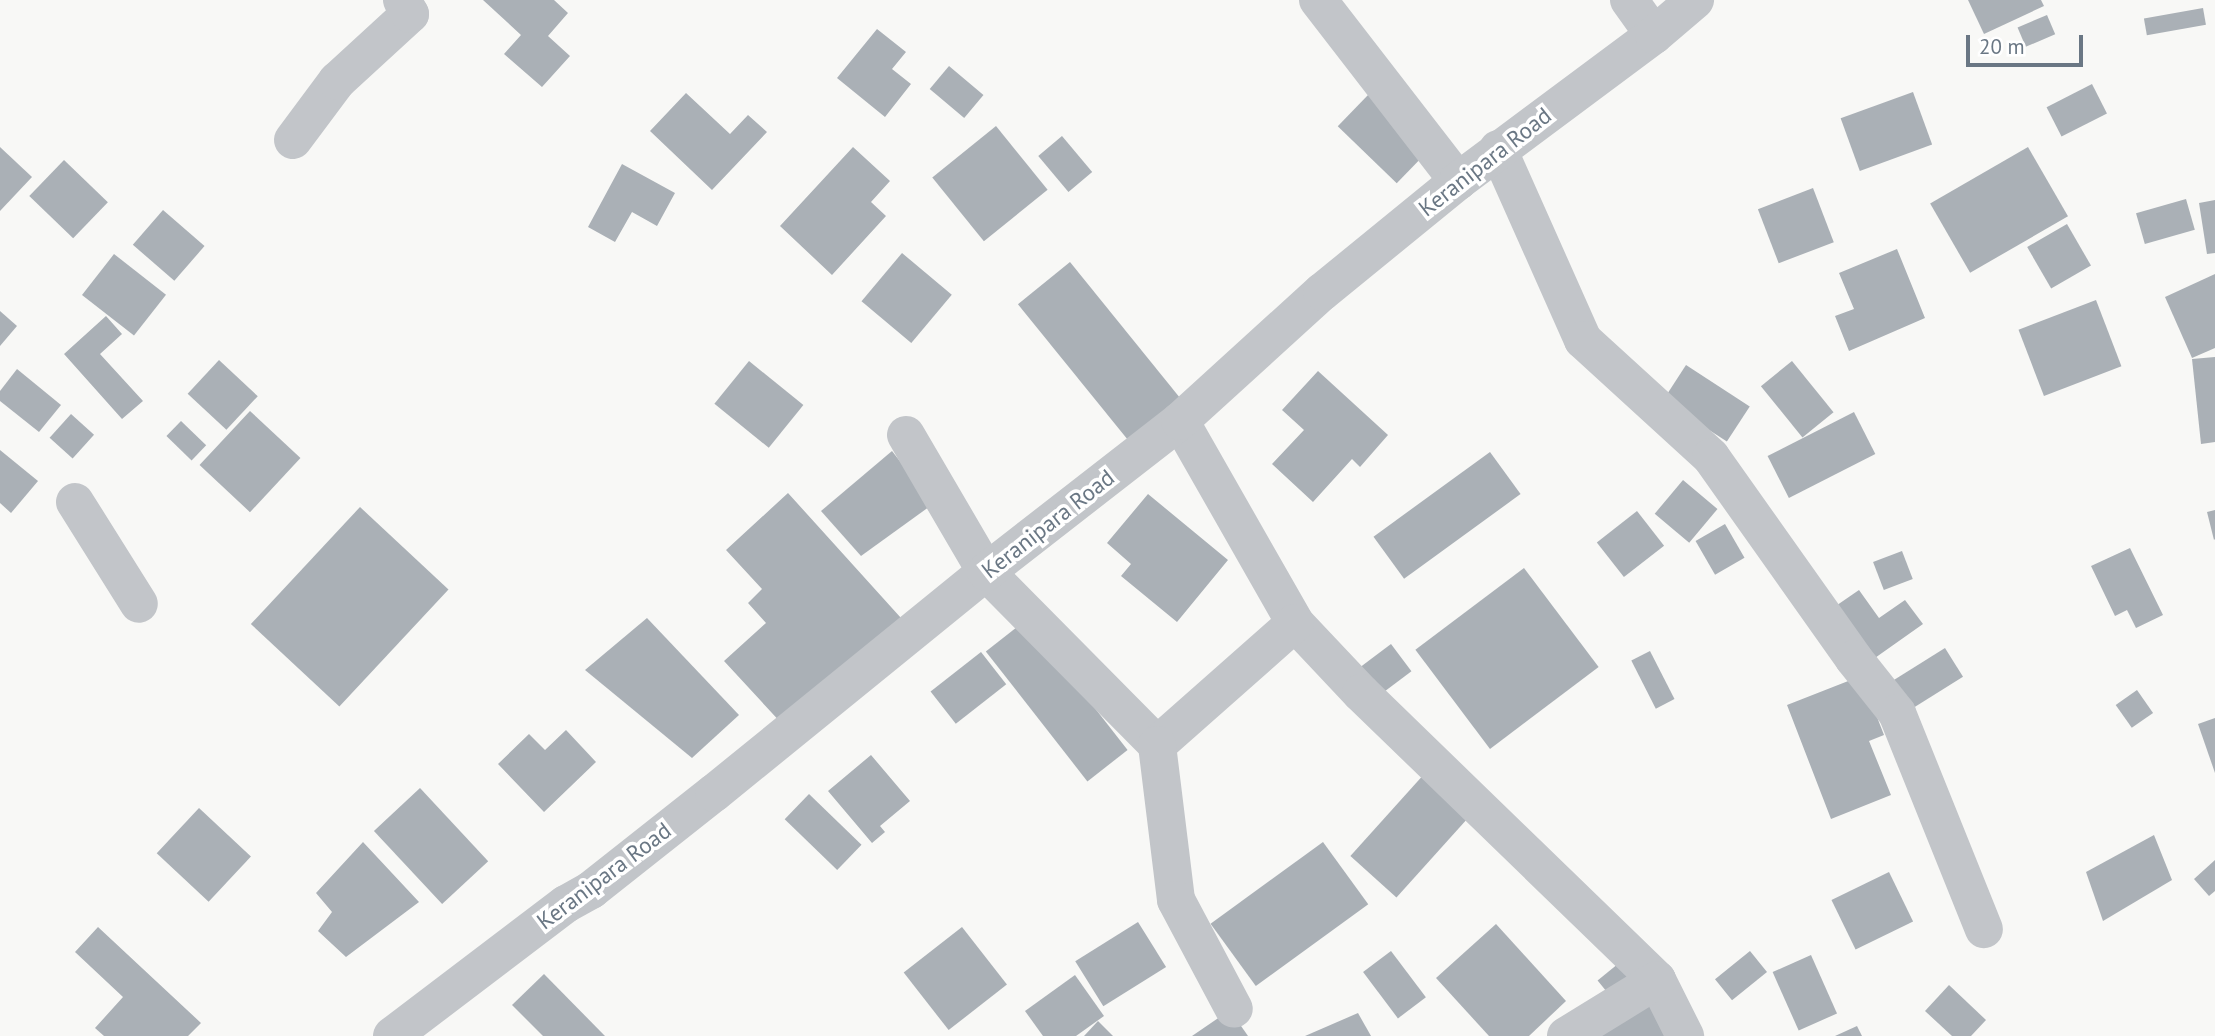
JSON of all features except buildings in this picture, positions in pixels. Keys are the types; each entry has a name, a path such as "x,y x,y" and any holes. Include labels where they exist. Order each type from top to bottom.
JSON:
{"street":[{"path":"293,140 337,81 410,14 402,0"},
{"path":"1318,0 1458,181"},
{"path":"1629,0 1654,35"},
{"name":"Keranipara Road","path":"392,1036 566,904 612,874 986,572 1180,421 1322,292 1458,181 1654,35 1695,0"},
{"path":"1498,149 1583,340 1711,457 1854,659 1897,713 1984,929"},
{"path":"1180,421 1295,623 1361,693 1657,980 1685,1036"},
{"path":"906,435 986,572 1157,745 1176,900 1234,1009"},
{"path":"75,502 139,604"},
{"path":"1157,745 1295,623"},
{"path":"1566,1036 1657,980"}]}
